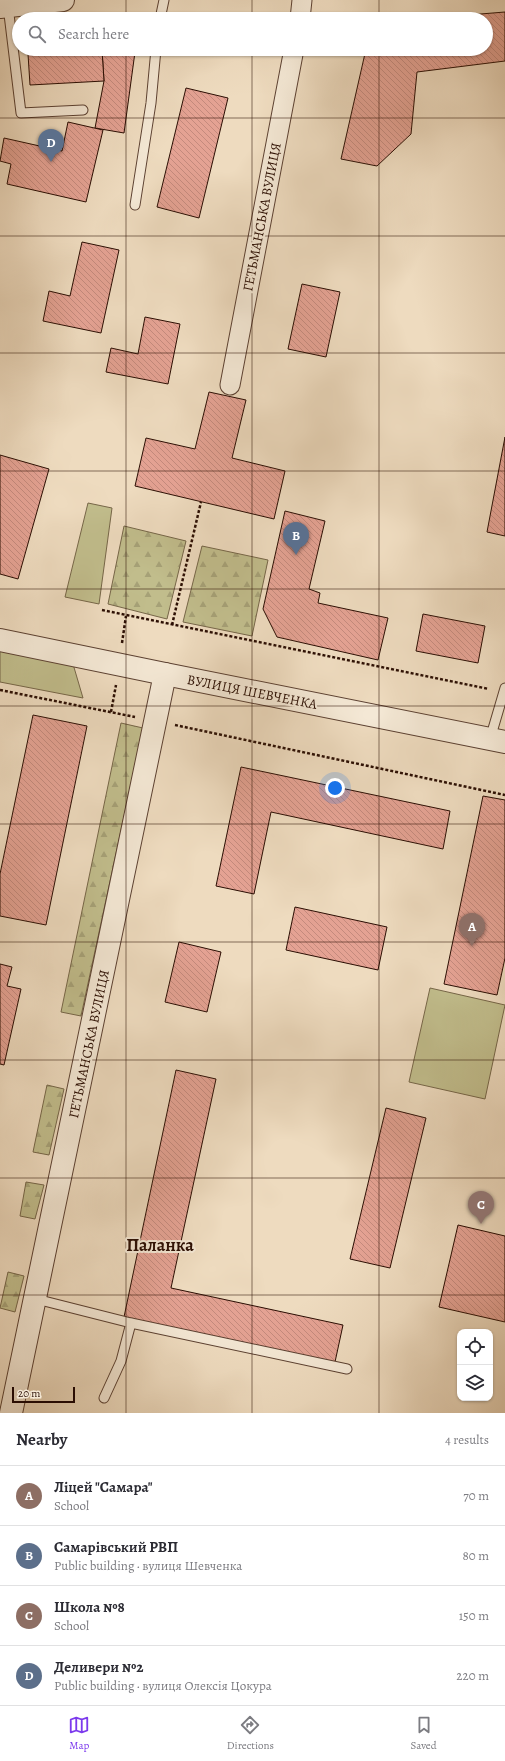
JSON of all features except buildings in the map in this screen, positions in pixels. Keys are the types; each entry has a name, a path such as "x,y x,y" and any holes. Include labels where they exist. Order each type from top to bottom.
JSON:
{"street":[{"path":"4,6 54,0"},
{"path":"301,12 302,0"},
{"name":"ГЕТЬМАНСЬКА ВУЛИЦЯ","path":"230,385 293,56"},
{"name":"ВУЛИЦЯ ШЕВЧЕНКА","path":"0,640 497,740"},
{"name":"ГЕТЬМАНСЬКА ВУЛИЦЯ","path":"11,1413 36,1299 165,674"}],"lane":[{"path":"161,12 164,0"},
{"path":"4,6 21,113 83,110"},
{"path":"135,205 151,103 155,56"},
{"path":"497,740 504,690"},
{"path":"36,1299 131,1323 347,1369"},
{"path":"104,1398 121,1361 131,1323"}],"path":[{"path":"172,625 201,502"},
{"path":"102,610 126,616 504,690"},
{"path":"122,644 126,616"},
{"path":"111,712 116,683"},
{"path":"0,690 111,712 505,796"}],"green space":[{"path":"88,503 112,508 99,604 65,597"},
{"path":"124,526 186,541 167,619 108,604"},
{"path":"202,546 268,560 252,636 183,622"},
{"path":"0,649 73,664 83,698 0,682"},
{"path":"121,723 143,728 81,1016 61,1012"},
{"path":"430,988 505,1005 485,1099 409,1082"},
{"path":"47,1085 64,1089 49,1155 33,1152"},
{"path":"26,1182 44,1185 35,1219 20,1216"},
{"path":"8,1272 24,1276 15,1312 0,1308"}],"place":[{"name":"Деливери №2","path":"51,162"},
{"name":"Самарівський РВП","path":"296,555"},
{"name":"Ліцей \"Самара\"","path":"472,946"},
{"name":"Школа №8","path":"481,1224"}],"district":[{"name":"Паланка","path":"160,1245"}]}
